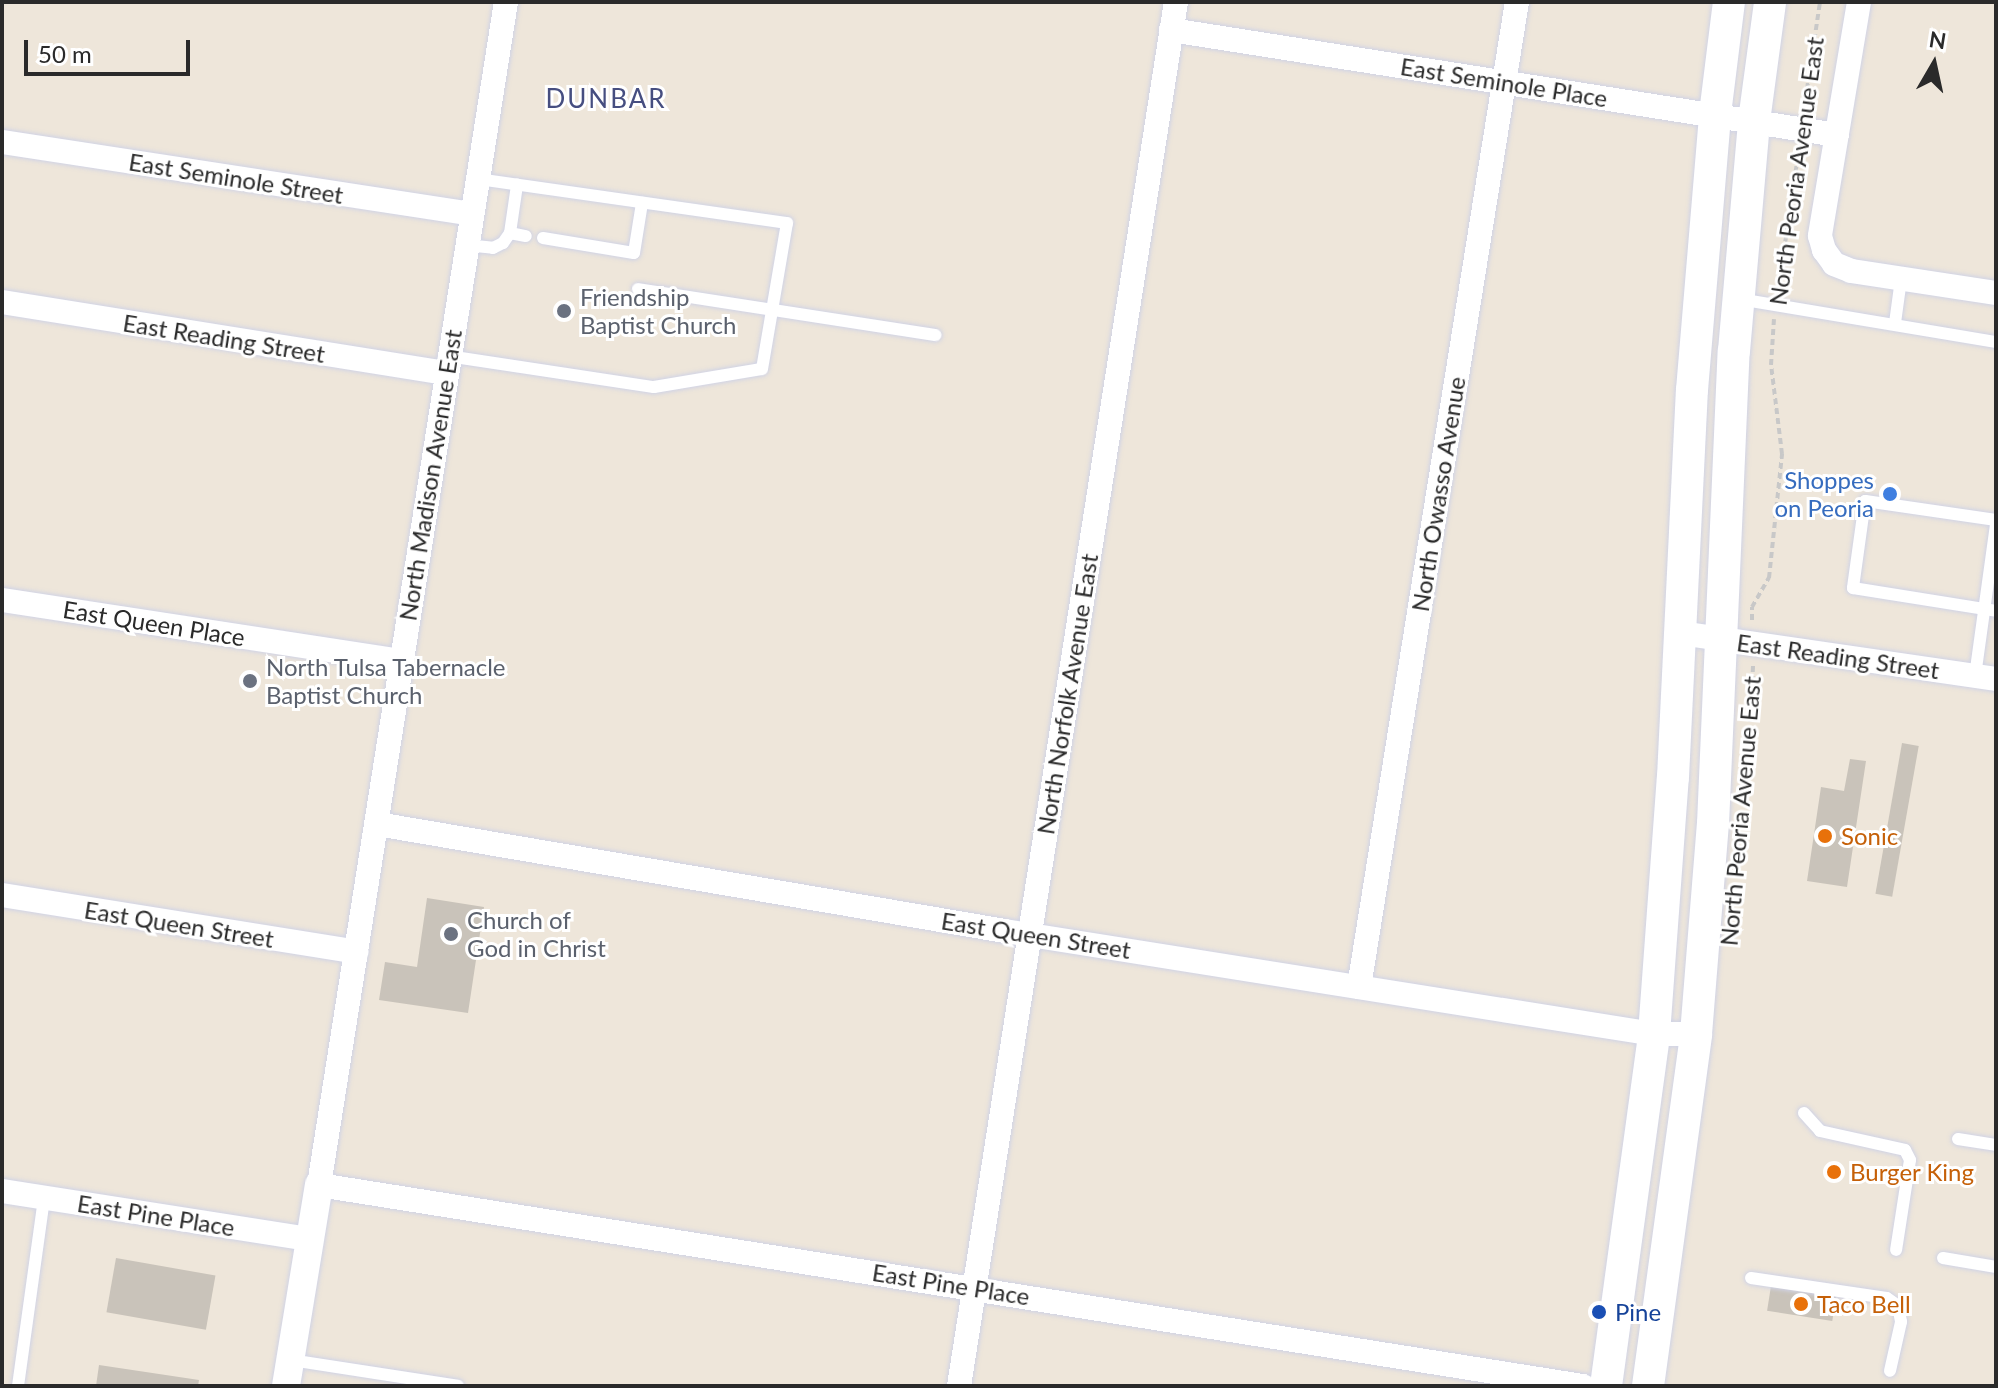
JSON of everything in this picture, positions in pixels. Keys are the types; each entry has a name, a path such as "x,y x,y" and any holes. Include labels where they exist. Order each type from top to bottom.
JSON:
{"main road":[{"path":"1606,1386 1654,1034 1681,633 1692,390 1715,114 1729,2"},
{"name":"North Peoria Avenue East","path":"1648,1386 1696,1034 1713,824 1736,642 1738,299 1754,121 1770,2"}],"street":[{"name":"North Madison Avenue East","path":"319,1185 506,2"},
{"name":"North Norfolk Avenue East","path":"959,1386 1176,2"},
{"name":"North Owasso Avenue","path":"1359,987 1517,2"},
{"name":"North Peoria Avenue East","path":"1859,2 1820,236 1824,250 1834,264 1851,271 1901,279"},
{"name":"East Seminole Place","path":"1171,30 1837,135"},
{"name":"East Seminole Street","path":"2,142 471,214"},
{"path":"1901,279 1996,293"},
{"name":"East Reading Street","path":"2,302 447,365"},
{"name":"East Queen Place","path":"2,600 401,661"},
{"name":"East Reading Street","path":"1681,633 1986,678"},
{"name":"East Queen Street","path":"377,824 1029,935 1654,1034 1696,1034"},
{"name":"East Queen Street","path":"2,895 356,952"},
{"path":"288,1373 319,1185"},
{"name":"East Pine Place","path":"319,1185 1583,1386"},
{"name":"East Pine Place","path":"2,1191 310,1239"}],"lane":[{"path":"447,365 654,387 762,369 787,223 476,179"},
{"path":"466,245 493,248 503,243 510,233 517,185"},
{"path":"543,238 634,253 642,203"},
{"path":"510,233 526,236"},
{"path":"1895,323 1901,279"},
{"path":"638,289 935,335"},
{"path":"1738,299 1996,342"},
{"path":"1986,678 1996,523 1865,501 1853,588 1990,610"},
{"path":"1804,1113 1820,1131 1905,1150 1910,1160 1896,1250"},
{"path":"1958,1139 1996,1145"},
{"path":"18,1386 44,1198"},
{"path":"1943,1258 1996,1267"},
{"path":"1751,1278 1887,1298 1898,1306 1901,1322 1890,1371"},
{"path":"288,1373 458,1386"}],"path":[{"name":"North Peoria Avenue East","path":"1742,774 1750,732 1736,642 1769,578 1782,454 1771,365 1776,305 1820,2"}],"building":[{"path":"1902,743 1919,746 1892,897 1875,894"},
{"path":"1850,759 1866,761 1847,887 1807,881 1821,787 1844,791"},
{"name":"Church of God in Christ","path":"427,898 484,907 468,1013 379,1000 385,962 417,967"},
{"path":"116,1258 215,1276 206,1330 106,1312"},
{"name":"Taco Bell","path":"1771,1286 1836,1296 1832,1321 1767,1311"},
{"path":"99,1365 199,1380 198,1386 96,1386"}],"place":[{"name":"Friendship Baptist Church","path":"564,311"},
{"name":"Shoppes on Peoria","path":"1890,494"},
{"name":"North Tulsa Tabernacle Baptist Church","path":"250,681"},
{"name":"Sonic","path":"1825,836"},
{"name":"Church of God in Christ","path":"451,934"},
{"name":"Burger King","path":"1834,1172"},
{"name":"Taco Bell","path":"1801,1304"},
{"name":"Pine","path":"1599,1312"}],"district":[{"name":"DUNBAR","path":"606,99"}]}
